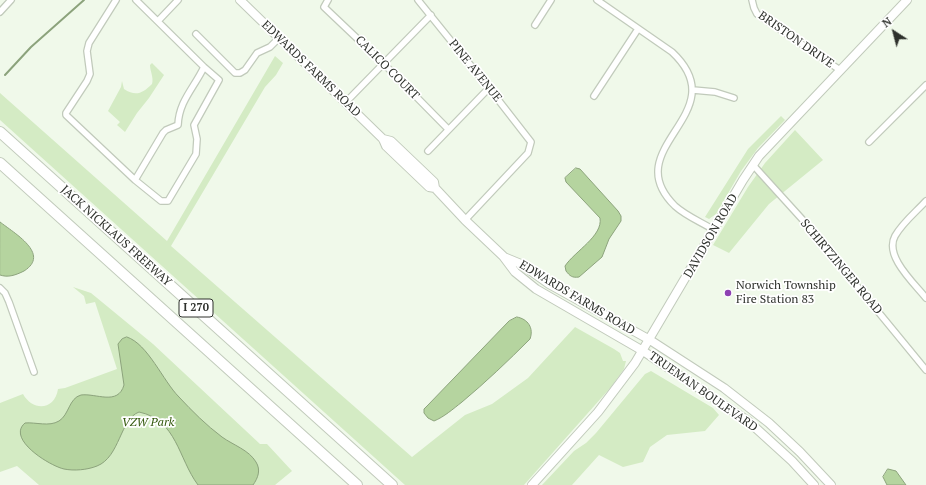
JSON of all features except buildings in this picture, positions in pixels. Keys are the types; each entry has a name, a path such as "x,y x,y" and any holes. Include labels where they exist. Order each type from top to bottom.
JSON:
{"highway":[{"name":"JACK NICKLAUS FREEWAY","path":"0,132 392,485"},
{"name":"JACK NICKLAUS FREEWAY","path":"0,163 357,485"}],"main road":[{"name":"EDWARDS FARMS ROAD","path":"240,0 345,103 383,138 391,140 434,182 434,188 503,256 515,272 536,289 643,351"},
{"name":"DAVIDSON ROAD","path":"532,485 598,412 626,377 650,340 753,165 768,145 907,0"},
{"name":"EDWARDS FARMS ROAD","path":"503,256 521,264 549,284 650,340"},
{"name":"TRUEMAN BOULEVARD","path":"650,340 724,388 758,414 800,452 832,485"},
{"name":"TRUEMAN BOULEVARD","path":"643,351 748,421 792,460 814,485"}],"street":[{"path":"0,12 11,0"},
{"path":"116,0 89,42 87,51 90,74 66,115 135,180 161,201 168,200 196,154 197,139 194,125 220,80 204,67 136,0"},
{"path":"158,21 178,0"},
{"name":"CALICO COURT","path":"328,0 324,7 448,129"},
{"name":"PINE AVENUE","path":"418,0 531,142 528,153 465,220"},
{"path":"535,25 551,0"},
{"path":"597,0 672,52 679,59 690,76 693,90 688,109 666,143 659,162 659,176 664,194 676,206 683,212 714,230"},
{"name":"BRISTON DRIVE","path":"752,0 757,14 840,70"},
{"path":"345,103 431,15"},
{"path":"594,96 638,28"},
{"path":"196,34 235,73 240,73 245,70 256,53 270,47 279,38"},
{"path":"135,180 163,133 166,130 178,125 178,116 181,107 204,67"},
{"path":"869,142 925,86"},
{"path":"428,150 489,88"},
{"path":"693,90 715,92 734,98"},
{"name":"SCHIRTZINGER ROAD","path":"753,165 802,219 926,370"},
{"path":"926,201 902,226 895,237 893,246 896,260 926,298"},
{"path":"0,288 9,302 34,372"}],"green space":[{"path":"275,56 283,63 276,75 265,87 171,246 412,457 465,415 492,404 528,378 575,327 620,353 623,361 626,361 624,369 611,387 524,485 405,485 0,120 0,93 167,241"},
{"path":"152,63 164,75 125,132 117,125 120,122 108,111 121,87 122,81 124,89 132,93 142,92 152,84 153,79 150,65"},
{"path":"781,116 785,120 758,148 741,171 716,214 709,219 705,217 748,149"},
{"path":"795,130 823,160 769,204 729,253 713,245 748,187 765,163"},
{"name":"VZW Park","path":"73,287 91,293 153,344 260,444 267,444 292,471 275,485 39,485 17,466 0,472 0,403 23,394 32,404 38,406 48,405 53,401 58,389 65,388 117,369 95,302 86,304 84,296"},
{"path":"651,371 713,408 719,415 705,431 667,435 650,447 643,462 623,467 599,455 572,485 542,485 574,451 586,443 596,433 645,374"}],"shaded area":[{"path":"576,168 580,169 618,211 621,216 621,221 609,239 602,257 579,277 573,277 566,271 565,266 569,260 593,237 600,225 600,218 566,182 565,178"},
{"path":"0,222 27,244 32,251 34,258 31,264 24,271 12,276 0,275"},
{"path":"517,317 527,322 531,328 530,339 488,379 452,410 434,421 428,418 424,413 424,409 509,321"},
{"path":"127,337 142,347 173,390 199,418 222,437 245,451 253,458 258,465 259,471 253,485 198,485 169,431 152,416 139,412 128,422 111,455 97,466 85,469 64,469 49,463 25,444 21,437 21,429 25,423 55,423 65,415 74,399 81,395 112,397 121,391 124,385 118,344 122,339"},
{"path":"888,469 896,471 906,485 887,485 883,477"}],"waterway":[{"path":"5,75 31,47 84,0"}],"place":[{"name":"Norwich Township Fire Station 83","path":"728,293"}]}
